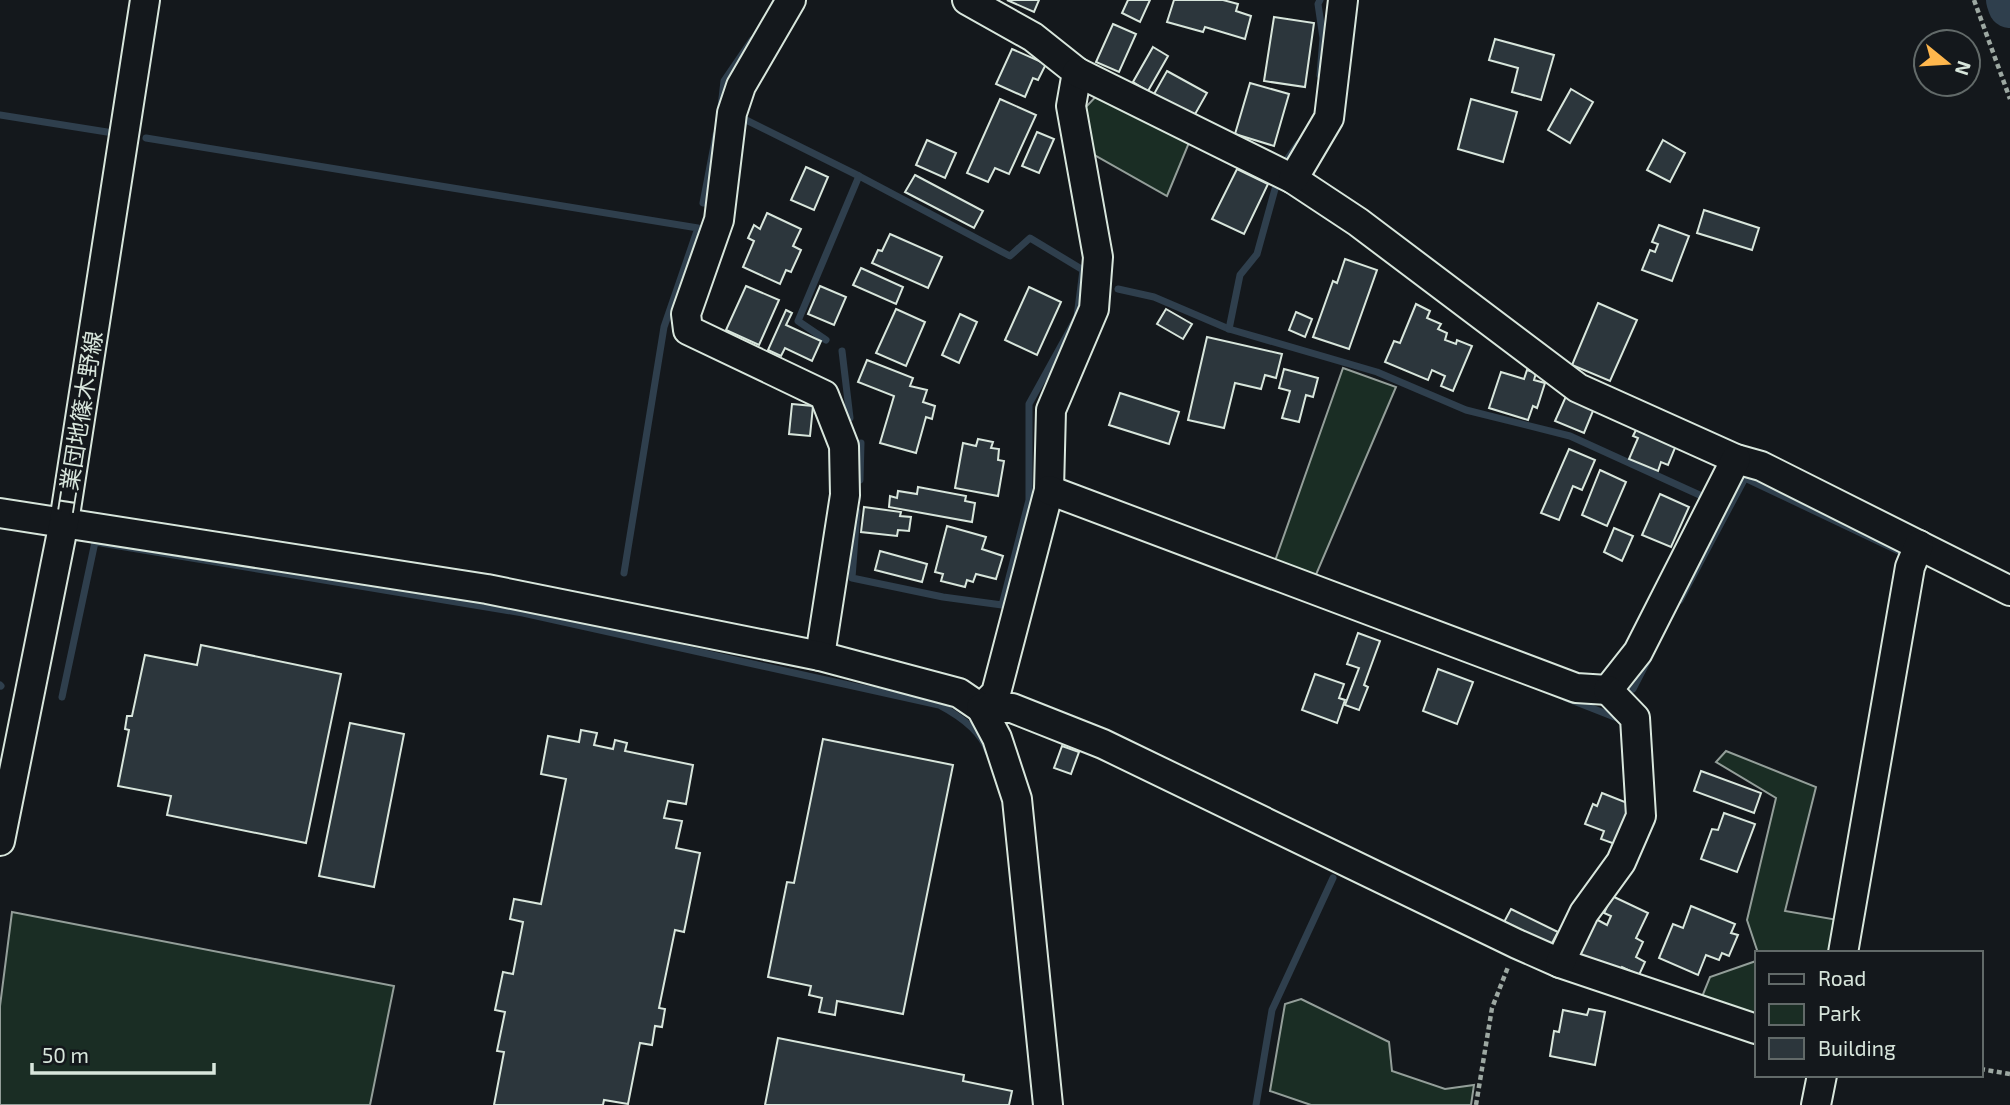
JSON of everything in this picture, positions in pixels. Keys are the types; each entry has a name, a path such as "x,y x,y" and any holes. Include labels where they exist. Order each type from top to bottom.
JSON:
{"street":[{"name":"工業団地篠木野線","path":"0,841 64,522 145,0"},
{"path":"790,0 741,86 732,113 719,220 686,314 688,330 824,395 844,446 845,495 820,656"},
{"path":"967,0 1033,37 1077,72 1293,179 1358,222 1577,388 1736,459 1761,466 2010,591"},
{"path":"1293,179 1329,118 1343,0"},
{"path":"981,708 996,693 1049,490 1051,410 1094,309 1098,257 1071,106 1077,72"},
{"path":"1608,690 1639,652 1736,459"},
{"path":"1049,490 1576,688 1608,690 1635,718 1641,816 1621,862 1584,913 1560,962"},
{"path":"0,513 487,589 820,656 960,693 981,708 997,738 1017,799 1048,1105"},
{"path":"1843,951 1910,568 1919,545"},
{"path":"981,708 1012,708 1103,744 1517,944 1560,962 1755,1029"},
{"path":"1816,1105 1822,1077"}],"path":[{"path":"1974,0 2010,99"},
{"path":"1476,1105 1492,1009 1517,944"},
{"path":"1982,1069 2010,1074"}],"green space":[{"path":"1103,89 1193,133 1167,196 1091,153 1083,110"},
{"path":"1343,368 1396,387 1315,577 1275,561"},
{"path":"1726,751 1816,787 1785,911 1838,920 1832,951 1757,951 1747,920 1776,798 1716,762"},
{"path":"12,912 394,986 370,1105 0,1105 0,1006"},
{"path":"1755,961 1755,1021 1699,1004 1710,977"},
{"path":"1301,999 1389,1042 1392,1071 1445,1089 1474,1085 1471,1105 1311,1105 1270,1091 1285,1004"}],"building":[{"path":"1007,0 1039,0 1034,12"},
{"path":"1128,0 1150,0 1140,22 1122,13"},
{"path":"1174,0 1223,0 1238,4 1236,11 1251,16 1245,39 1205,27 1203,32 1167,22"},
{"path":"1274,17 1314,23 1305,87 1264,81"},
{"path":"1113,24 1136,34 1119,72 1096,62"},
{"path":"1495,39 1554,55 1541,100 1512,92 1518,68 1489,60"},
{"path":"1153,47 1168,56 1148,91 1133,82"},
{"path":"1012,49 1046,64 1038,80 1033,78 1025,97 996,84"},
{"path":"1167,71 1207,93 1194,116 1154,94"},
{"path":"1250,83 1289,94 1274,146 1235,134"},
{"path":"1571,89 1593,102 1570,143 1548,130"},
{"path":"1000,99 1036,115 1009,174 995,168 988,182 967,173"},
{"path":"1471,99 1517,112 1503,162 1458,149"},
{"path":"1037,132 1054,139 1039,173 1022,166"},
{"path":"927,140 956,153 945,178 916,165"},
{"path":"1663,140 1685,153 1670,182 1647,170"},
{"path":"806,167 828,177 814,210 791,200"},
{"path":"1237,169 1268,184 1244,234 1212,219"},
{"path":"915,175 983,211 974,228 905,192"},
{"path":"1704,210 1759,228 1752,250 1697,233"},
{"path":"767,213 801,229 793,246 801,250 791,272 786,270 780,284 743,267 754,241 748,238 754,225 760,229"},
{"path":"1659,225 1689,236 1672,281 1642,270 1650,250 1655,252 1658,244 1652,242"},
{"path":"890,234 942,257 928,288 872,263 878,250 882,251"},
{"path":"1345,259 1377,270 1349,349 1313,337 1333,281 1337,283"},
{"path":"861,268 903,287 896,304 853,285"},
{"path":"746,286 779,300 759,345 726,330"},
{"path":"820,286 846,297 834,325 808,314"},
{"path":"1029,287 1061,302 1037,355 1005,340"},
{"path":"1598,303 1637,320 1610,381 1572,365"},
{"path":"1416,304 1430,311 1427,318 1441,324 1438,329 1447,333 1445,340 1456,344 1457,340 1472,346 1453,391 1441,386 1445,376 1432,370 1428,380 1385,362 1394,341 1400,343"},
{"path":"896,309 925,322 906,366 876,353"},
{"path":"1166,309 1192,324 1183,339 1157,324"},
{"path":"786,310 792,313 786,325 821,341 812,361 785,348 781,356 768,350"},
{"path":"1296,312 1312,319 1305,337 1289,330"},
{"path":"960,314 977,322 959,363 942,355"},
{"path":"1207,337 1282,354 1276,378 1265,375 1261,389 1235,383 1224,428 1188,420"},
{"path":"867,360 913,378 910,386 927,390 923,402 935,406 932,419 926,417 916,453 880,443 894,396 858,382"},
{"path":"1284,369 1318,378 1313,397 1306,395 1299,422 1282,418 1290,391 1279,388"},
{"path":"1527,370 1536,373 1534,380 1545,383 1537,408 1533,406 1528,420 1489,408 1501,372 1524,379"},
{"path":"1120,393 1179,412 1169,444 1109,425"},
{"path":"1567,394 1595,406 1584,433 1555,421"},
{"path":"792,404 813,406 810,436 789,434"},
{"path":"1638,426 1677,443 1668,465 1661,462 1658,471 1629,459 1638,438 1633,436"},
{"path":"978,439 993,442 991,448 999,449 998,460 1004,461 998,496 955,488 963,443 976,446"},
{"path":"1569,449 1595,460 1582,490 1573,486 1559,520 1541,513"},
{"path":"1600,470 1626,482 1607,526 1582,515"},
{"path":"918,487 966,496 965,501 975,503 972,522 889,507 890,496 897,498 898,491 917,494"},
{"path":"1660,494 1689,507 1671,547 1642,535"},
{"path":"864,507 901,512 900,516 911,517 909,531 898,530 897,536 861,532"},
{"path":"947,526 986,537 982,549 1003,556 996,579 976,574 973,582 967,580 965,587 941,581 943,574 935,572"},
{"path":"1614,528 1633,536 1622,561 1604,552"},
{"path":"880,551 927,564 922,582 875,570"},
{"path":"1358,633 1380,641 1364,685 1368,687 1359,710 1345,705 1359,668 1347,664"},
{"path":"201,645 341,674 306,843 167,815 171,796 118,786 129,730 125,729 127,716 132,716 145,655 197,665"},
{"path":"1438,669 1473,682 1457,724 1423,711"},
{"path":"1315,674 1344,684 1339,698 1345,700 1337,723 1302,710"},
{"path":"350,723 404,734 374,887 319,876"},
{"path":"581,730 597,733 594,745 613,749 615,740 627,743 625,751 693,765 686,804 668,801 664,818 682,821 676,848 700,853 684,932 675,930 659,1008 665,1009 662,1027 655,1026 652,1045 640,1043 628,1104 604,1100 603,1105 494,1105 504,1052 497,1051 505,1012 495,1010 503,972 513,974 523,922 510,919 514,899 541,904 566,779 541,774 548,736 579,742"},
{"path":"823,739 953,765 903,1014 837,1001 835,1015 819,1012 822,998 809,995 811,986 768,977 787,882 794,883"},
{"path":"1062,746 1079,752 1071,774 1054,768"},
{"path":"1701,771 1761,793 1754,813 1694,791"},
{"path":"1602,793 1630,804 1615,844 1601,839 1604,831 1585,824 1593,804 1597,806"},
{"path":"1724,813 1755,824 1737,872 1701,859 1712,829 1718,830"},
{"path":"1612,896 1648,913 1636,938 1643,942 1636,957 1645,962 1639,975 1622,967 1618,976 1576,956 1594,918 1607,925 1611,916 1604,913"},
{"path":"1691,906 1735,924 1731,933 1738,935 1729,956 1722,953 1719,960 1706,955 1698,975 1659,958 1673,924 1683,928"},
{"path":"1511,909 1558,932 1550,947 1503,924"},
{"path":"1589,1009 1605,1012 1595,1065 1550,1056 1554,1031 1559,1032 1563,1010 1587,1015"},
{"path":"778,1038 964,1075 963,1081 1012,1091 1009,1105 765,1105"}],"waterway":[{"path":"1320,0 1318,4 1323,38 1320,75"},
{"path":"2008,0 2010,6"},
{"path":"721,107 724,81 752,40"},
{"path":"0,115 107,132"},
{"path":"738,116 1010,256 1030,238 1083,270 1077,317 1029,404 1029,500 1002,605 943,597 852,578 857,511"},
{"path":"703,203 716,135"},
{"path":"146,138 698,228 664,327 624,573"},
{"path":"1286,161 1298,144"},
{"path":"826,340 798,321 859,176"},
{"path":"1229,329 1240,275 1257,254 1275,189"},
{"path":"1118,289 1154,297 1229,329 1377,372 1466,410 1570,436 1704,497"},
{"path":"842,351 850,418"},
{"path":"860,480 861,443"},
{"path":"1680,600 1745,478 1901,552"},
{"path":"62,697 95,542 523,613 939,705 961,718 974,730 988,752"},
{"path":"1633,689 1648,660"},
{"path":"1566,698 1617,718"},
{"path":"1256,1105 1272,1010 1333,878"}]}
